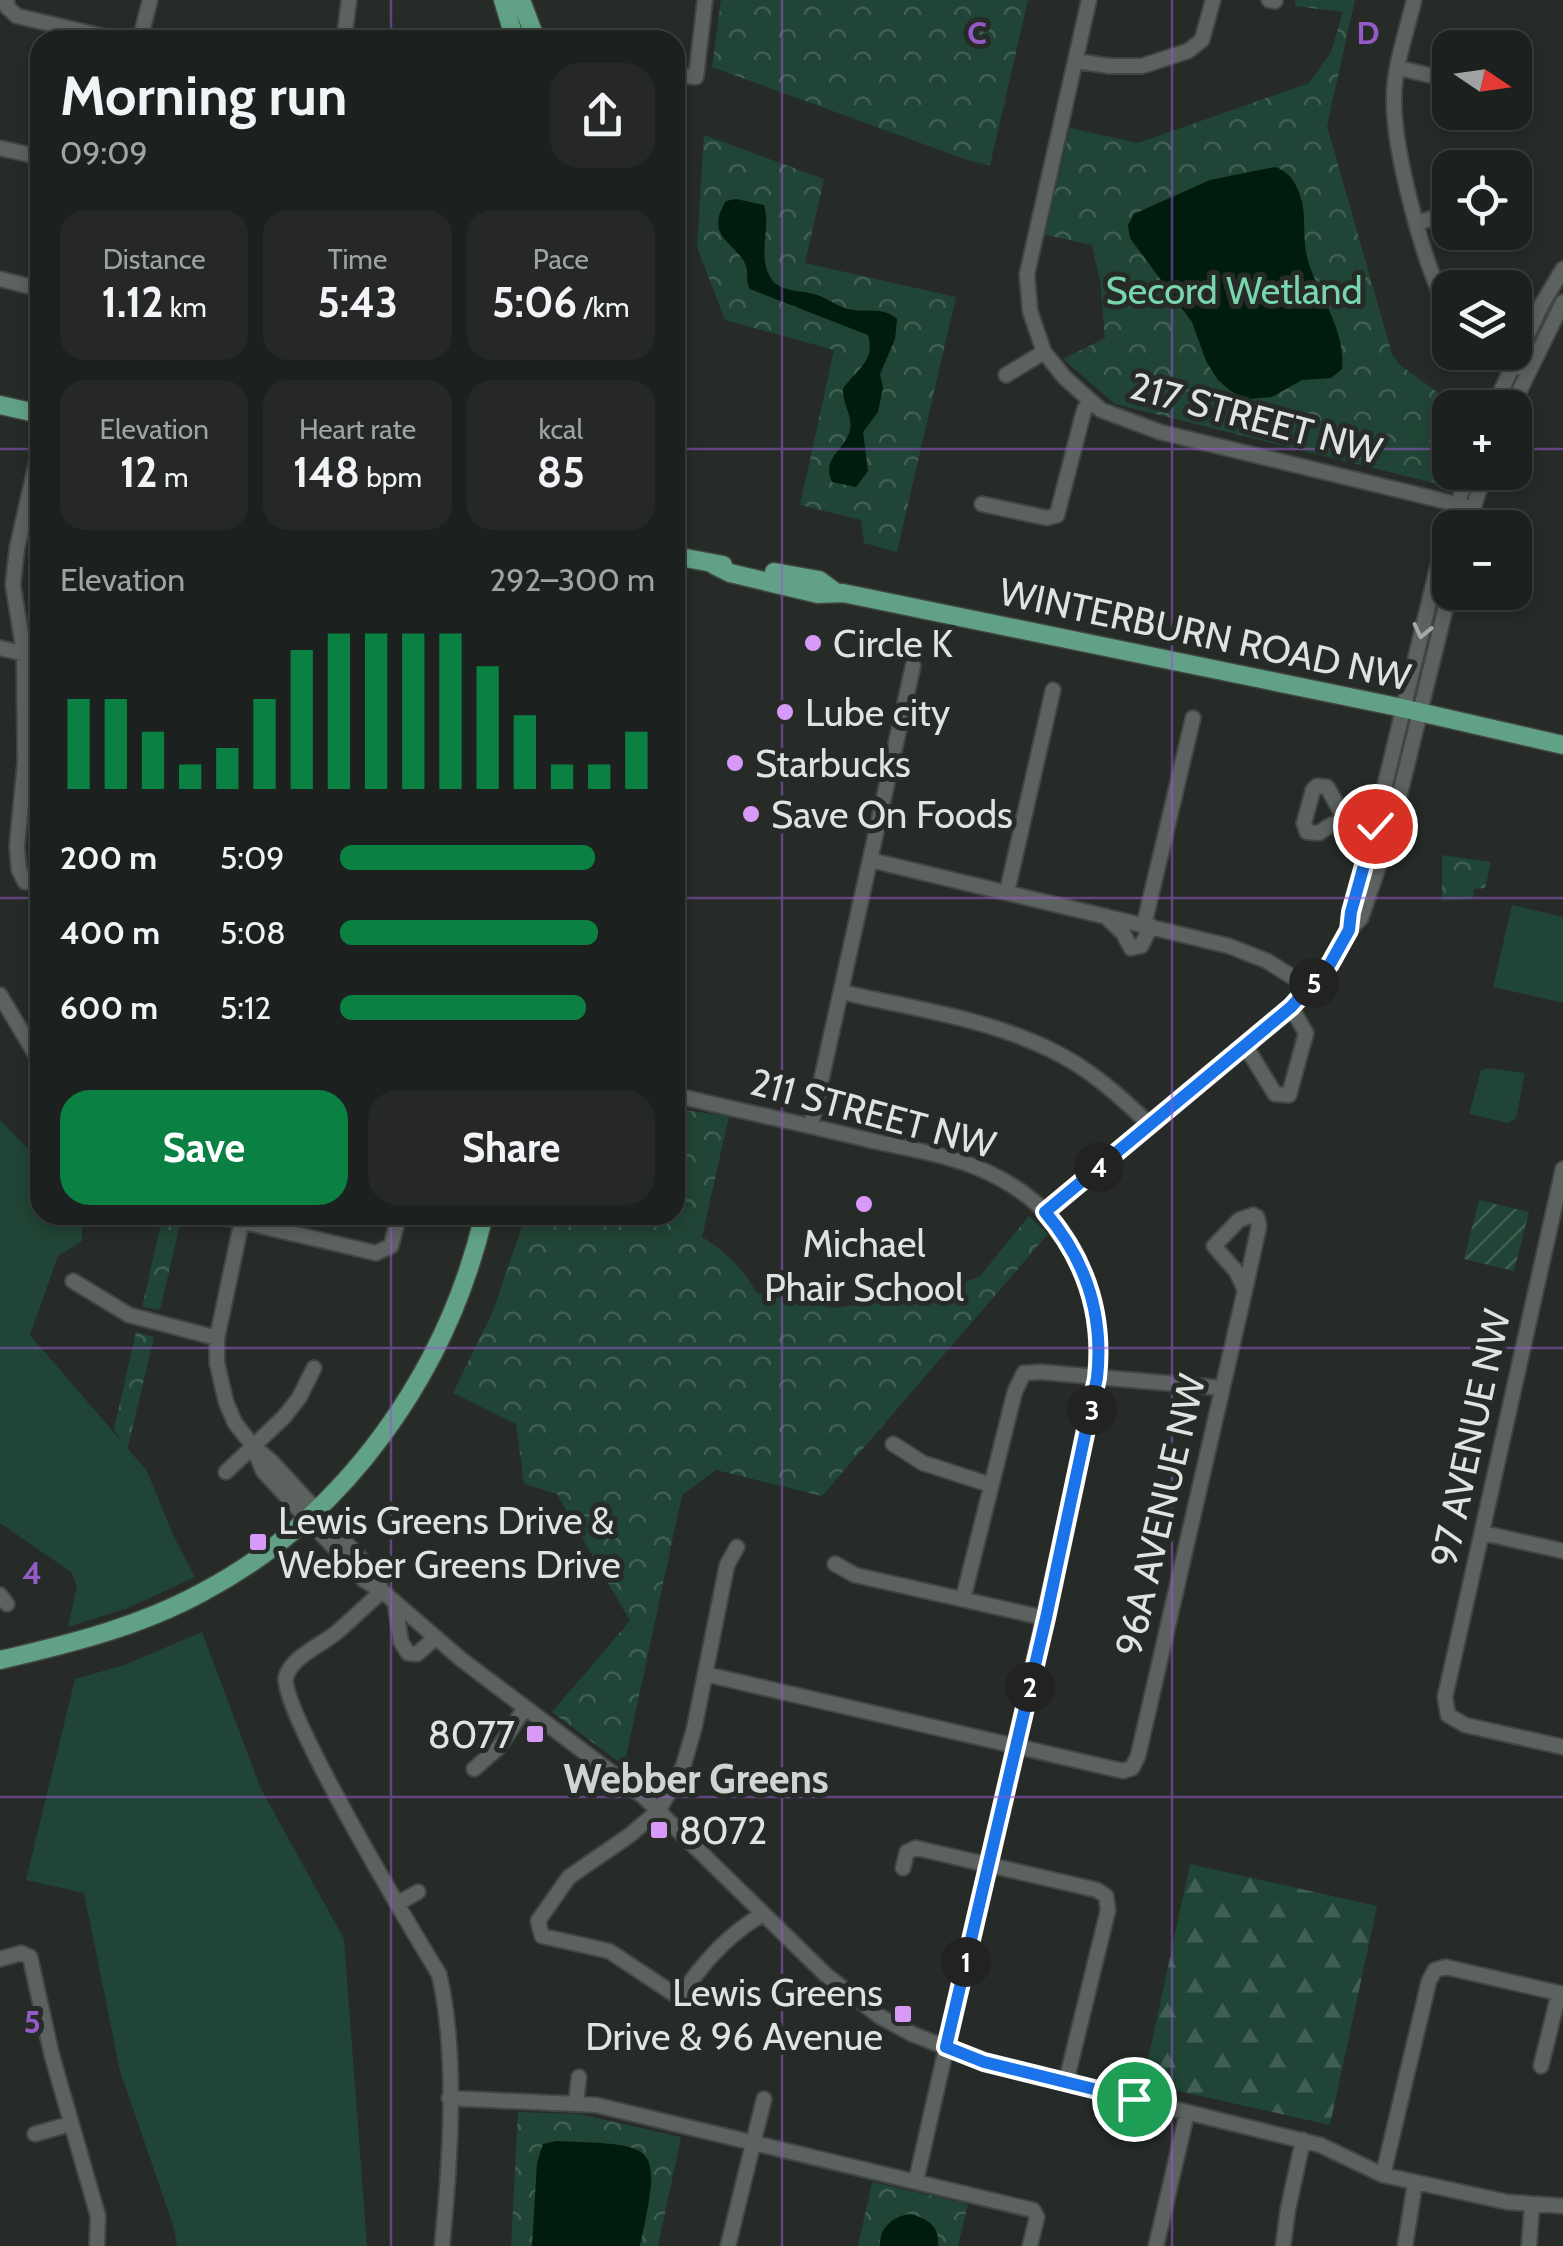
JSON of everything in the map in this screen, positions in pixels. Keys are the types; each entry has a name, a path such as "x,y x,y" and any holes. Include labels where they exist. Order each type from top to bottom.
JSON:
{"main road":[{"path":"503,0 512,30"},
{"path":"521,0 532,30"},
{"path":"0,405 30,412"},
{"name":"WINTERBURN ROAD NW","path":"685,558 714,565 730,574 818,594 834,591 1412,710 1563,745"},
{"path":"0,1660 115,1630 184,1601 230,1576 312,1514 377,1443 420,1380 456,1306 481,1225"}],"street":[{"path":"142,30 150,0"},
{"path":"345,30 348,0"},
{"path":"685,66 705,0"},
{"path":"1006,375 1044,352 1030,311 1028,274 1089,0"},
{"path":"1076,60 1142,66 1188,51 1202,40 1213,0"},
{"path":"1414,0 1394,97 1399,150 1425,220 1433,270"},
{"path":"7,3 17,16 76,30"},
{"path":"1398,68 1432,76"},
{"path":"1,150 30,155"},
{"path":"1532,327 1563,270"},
{"path":"0,279 30,286"},
{"path":"1518,390 1563,302"},
{"name":"217 STREET NW","path":"1044,352 1101,410 1160,432 1473,508"},
{"path":"1520,370 1525,373"},
{"path":"982,504 1053,518 1057,515 1085,408 1091,403"},
{"path":"1045,1212 1291,1007 1330,964 1349,930 1351,912 1383,828 1461,490"},
{"path":"1473,508 1480,490"},
{"path":"25,882 18,870 17,846 25,762 24,653 13,572 30,496"},
{"path":"1412,710 1444,610"},
{"path":"0,648 30,654"},
{"path":"811,1126 912,666"},
{"path":"1007,892 1054,690"},
{"path":"1104,915 1123,933 1131,948 1141,946 1192,718"},
{"path":"1345,819 1383,828"},
{"path":"870,860 1248,952 1310,988"},
{"path":"841,992 979,1024 1052,1050 1095,1076 1150,1125"},
{"path":"0,995 30,1045"},
{"path":"1245,1045 1276,1094 1289,1094 1306,1033 1291,1007"},
{"name":"211 STREET NW","path":"685,1098 969,1164 1014,1186 1045,1212 1078,1258 1094,1303 1100,1352 1097,1378 1046,1618 916,2180"},
{"name":"97 AVENUE NW","path":"1563,1169 1445,1698 1452,1719 1563,1746"},
{"name":"96A AVENUE NW","path":"1016,1746 1123,1771 1132,1768 1138,1756 1246,1290 1259,1226 1257,1217 1252,1215 1240,1220 1214,1246 1236,1271 1246,1290"},
{"path":"241,1225 217,1338 218,1364 235,1423 253,1446 264,1471 312,1514 364,1580 659,1810 826,1975 868,2007 912,2034 984,2062 1303,2140 1383,2175 1532,2206 1563,2206"},
{"path":"266,1225 376,1253 390,1246 396,1225"},
{"path":"73,1281 129,1314 217,1338"},
{"path":"226,1472 300,1398 314,1368"},
{"path":"963,1600 1015,1390 1024,1373 1222,1388"},
{"path":"893,1444 922,1462 990,1485"},
{"path":"1483,1533 1563,1551"},
{"path":"737,1547 727,1565 683,1767 659,1810 630,1835 569,1876 538,1922 542,1936 608,1951 677,1996 686,1991 694,1976 741,1927 763,1914"},
{"path":"835,1564 855,1575 1046,1618"},
{"path":"382,1591 334,1635 299,1659 287,1672 285,1684 300,1725 325,1773 439,1974 446,2005 448,2098 447,2197 442,2246"},
{"path":"394,1602 408,1653 417,1654 435,1638"},
{"path":"705,1674 1016,1746"},
{"path":"474,1769 499,1747 525,1708"},
{"path":"903,1868 912,1848 1097,1890 1106,1896 1108,1910 1066,2082"},
{"path":"397,1904 418,1892"},
{"path":"0,1959 26,1954 30,1957 70,2124 98,2216 97,2243"},
{"path":"1383,2175 1428,1981 1439,1967 1561,1994 1541,2066"},
{"path":"576,2102 579,2077"},
{"path":"448,2098 576,2102 916,2180 1033,2210 1036,2217 1030,2246"},
{"path":"728,2246 764,2099"},
{"path":"1156,2246 1187,2113"},
{"path":"35,2134 70,2124"},
{"path":"1284,2246 1303,2140"},
{"path":"1405,2246 1416,2183"},
{"path":"1528,2246 1532,2206"}],"green space":[{"path":"721,0 1028,0 990,165 712,67"},
{"name":"Secord Wetland","path":"1295,0 1355,0 1327,126 1392,354 1399,364 1434,390 1432,483 1115,404 1063,359 1105,338 1100,280 1092,245 1045,235 1070,128 1138,143 1309,83 1331,52 1343,12 1295,6"},
{"path":"704,135 824,179 805,263 956,297 897,552 864,543 861,520 800,505 834,350 725,320 697,247"},
{"path":"1442,855 1491,862 1485,888 1474,889 1473,899 1442,901"},
{"path":"1512,905 1563,917 1563,1003 1493,987"},
{"path":"1481,1070 1525,1073 1516,1118 1508,1123 1469,1114"},
{"path":"685,1110 729,1116 702,1237 733,1261 757,1293 834,1308 942,1292 980,1276 1029,1216 1048,1234 822,1496 716,1470 682,1495 624,1766 552,1712 630,1621 557,1494 524,1484 516,1424 453,1393 493,1311 523,1225 685,1225"},
{"path":"0,1120 30,1151 30,1225 82,1225 82,1241 58,1256 30,1335 147,1471 195,1577 128,1608 68,1627 77,1586 71,1572 0,1523"},
{"path":"1479,1200 1529,1212 1514,1271 1464,1259"},
{"path":"161,1225 180,1225 160,1310 142,1307"},
{"path":"136,1332 154,1337 127,1451 114,1429"},
{"path":"202,1632 261,1789 344,1939 367,2246 177,2246 120,2071 84,1893 26,1880 75,1679 124,1665"},
{"path":"1190,1864 1377,1906 1330,2125 1143,2083"},
{"path":"518,2112 579,2114 681,2137 658,2246 511,2246"},
{"path":"872,2182 968,2204 958,2246 858,2246"}],"shaded area":[{"path":"1275,167 1290,177 1300,195 1307,257 1340,339 1342,369 1331,378 1302,380 1272,397 1249,399 1218,380 1206,361 1192,322 1130,238 1128,225 1134,214 1210,180"},
{"path":"736,199 764,205 766,267 778,285 817,295 848,309 881,311 897,319 895,339 880,374 883,388 878,412 863,432 868,471 856,487 832,482 829,466 850,430 843,389 867,359 868,335 750,289 746,266 724,238 718,223 726,201"},
{"path":"543,2144 616,2144 645,2156 651,2168 651,2186 640,2246 532,2246 537,2163"},
{"path":"910,2214 931,2224 938,2246 880,2246 888,2224"}],"place":[{"name":"Circle K","path":"813,643"},
{"name":"Lube city","path":"785,712"},
{"name":"Starbucks","path":"735,763"},
{"name":"Save On Foods","path":"751,814"},
{"name":"Michael Phair School","path":"864,1204"},
{"name":"Lewis Greens Drive & Webber Greens Drive","path":"258,1542"},
{"name":"8077","path":"535,1734"},
{"name":"8072","path":"659,1830"},
{"name":"Lewis Greens Drive & 96 Avenue","path":"903,2014"}],"district":[{"name":"Webber Greens","path":"696,1778"}],"route":[{"path":"1134,2099 984,2062 946,2047 1046,1618 1097,1378 1098,1324 1086,1277 1068,1240 1045,1212 1310,988 1330,964 1349,930 1375,826"}]}
